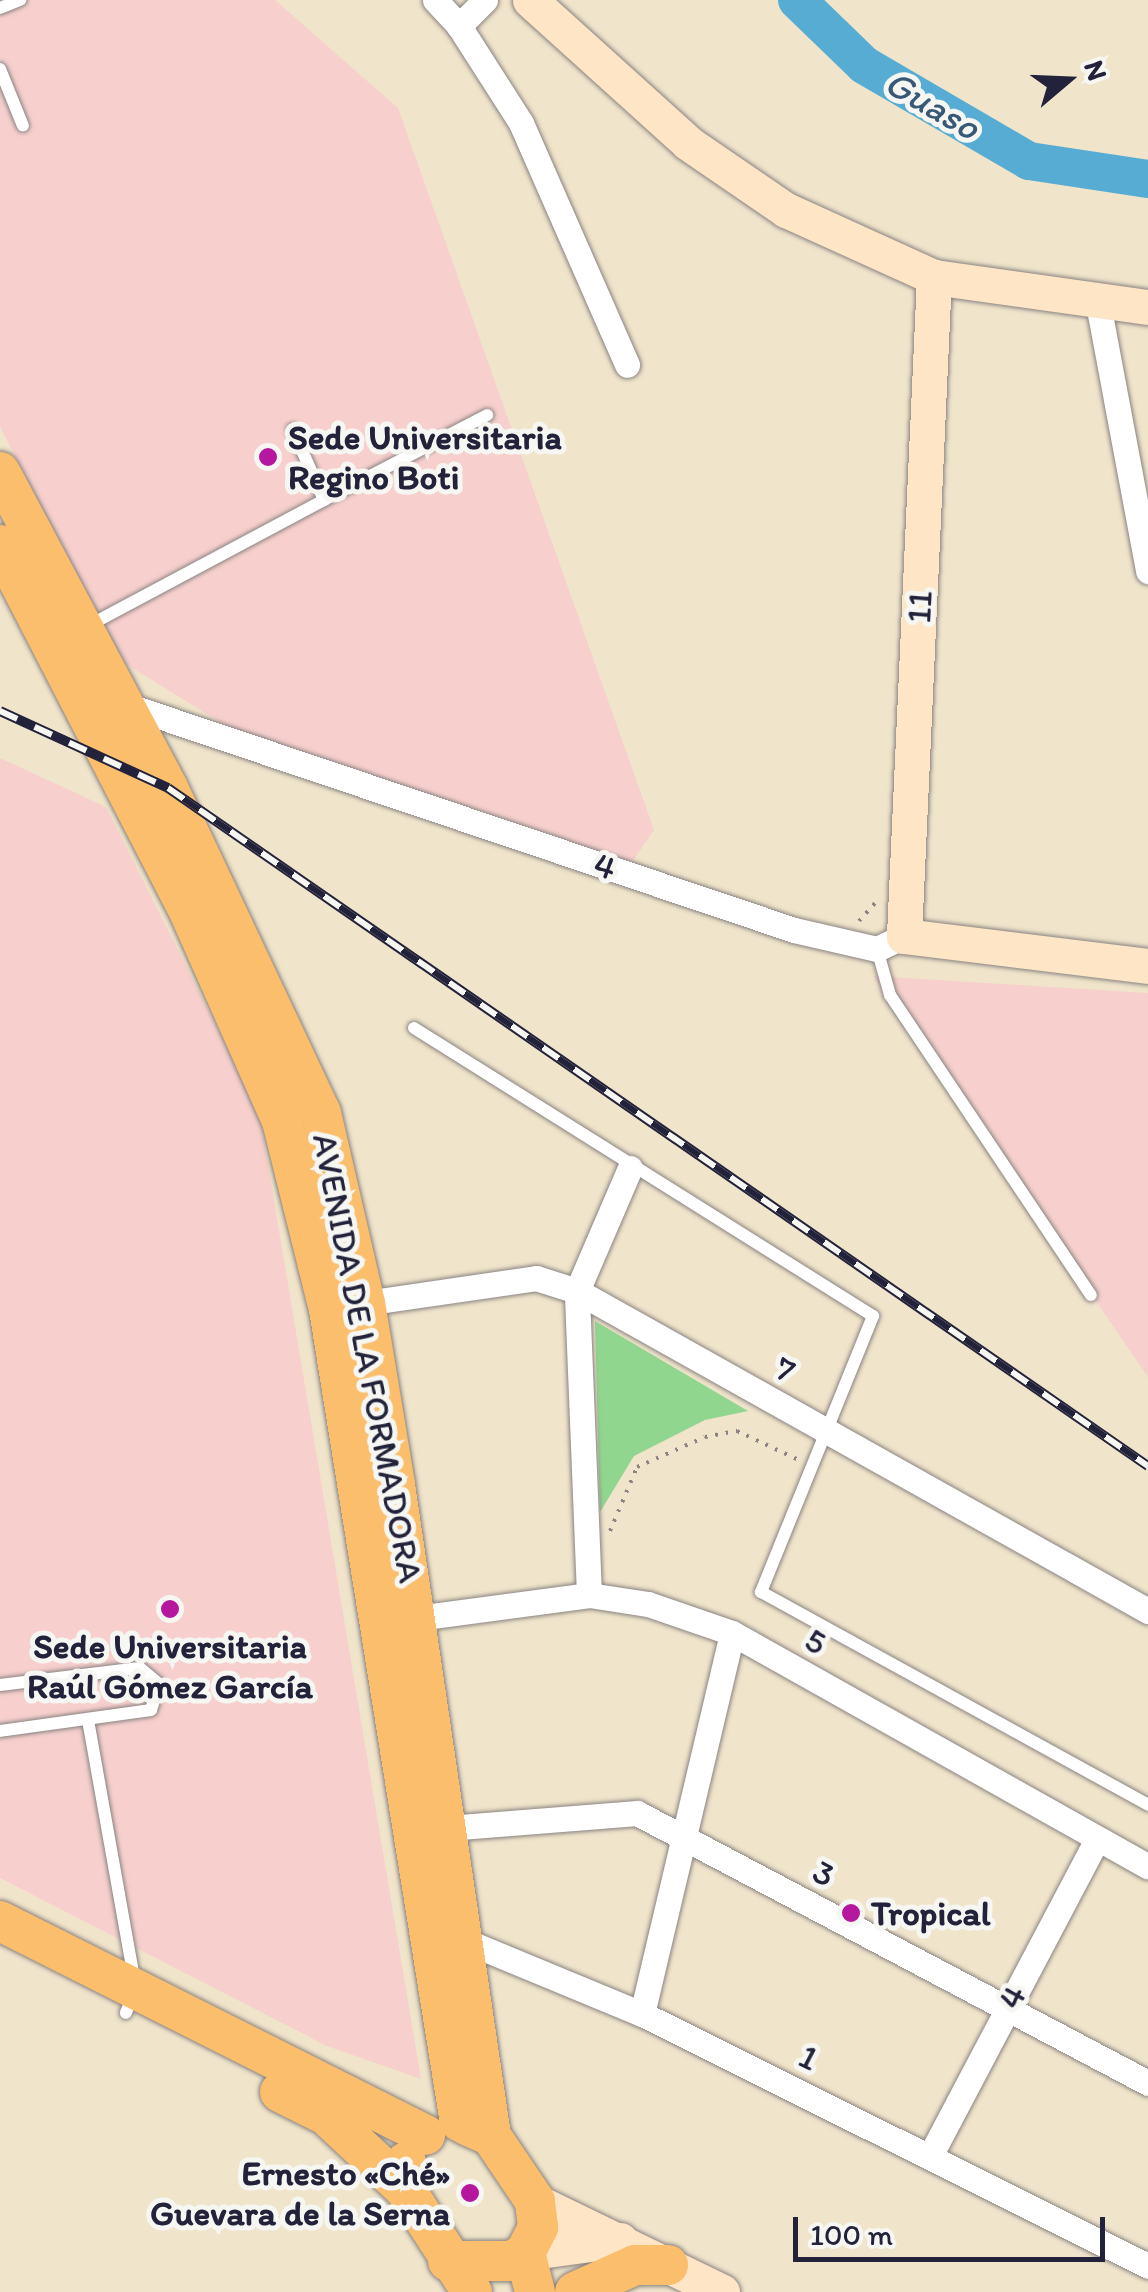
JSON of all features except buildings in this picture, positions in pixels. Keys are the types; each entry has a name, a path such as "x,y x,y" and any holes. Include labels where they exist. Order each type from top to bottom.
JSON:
{"main road":[{"name":"AVENIDA DE LA FORMADORA","path":"0,472 66,636 72,688 188,910 282,1121 328,1309 446,1935"},
{"name":"AVENIDA DE LA FORMADORA","path":"0,545 66,636 122,704 294,1045 320,1113 365,1303 447,1828 446,1935 458,2131"},
{"path":"0,1921 326,2115 405,2189 460,2276 525,2253"},
{"path":"0,1949 458,2131 536,2202 538,2226 525,2253 534,2292"},
{"path":"405,2189 406,2157 458,2131"},
{"path":"575,2292 635,2265 668,2265"}],"street":[{"path":"435,0 458,26 521,123 627,365"},
{"path":"458,26 485,0"},
{"path":"530,0 704,154 786,210 934,277 1148,307"},
{"name":"11","path":"890,943 934,277"},
{"path":"1097,298 1146,558"},
{"name":"4","path":"72,688 794,930 890,943 1148,966"},
{"path":"589,1588 577,1291 630,1168"},
{"name":"7","path":"365,1303 536,1278 577,1291 1148,1611"},
{"name":"5","path":"417,1618 589,1588 648,1604 732,1634 1148,1866"},
{"path":"642,2014 687,1840 732,1634"},
{"name":"3","path":"447,1828 637,1812 1148,2083"},
{"name":"4","path":"930,2156 1097,1839"},
{"name":"1","path":"446,1935 642,2014 1148,2266"},
{"path":"536,2202 722,2292"},
{"path":"525,2253 620,2240"}],"lane":[{"path":"0,8 20,0"},
{"path":"0,70 23,126"},
{"path":"66,636 487,415"},
{"path":"293,430 324,500"},
{"path":"890,943 890,996 1092,1295"},
{"path":"414,1028 630,1168 873,1316 808,1464 761,1592 1148,1805"},
{"path":"0,1686 140,1668 159,1684 151,1710 0,1731"},
{"path":"88,1720 131,2001"}],"path":[{"path":"589,1588 637,1467 705,1436 736,1431 808,1464"}],"shaded area":[{"name":"Sede Universitaria Regino Boti","path":"0,0 275,0 398,108 654,830 630,865 228,727 121,661 0,427"},
{"name":"Sede Universitaria Raúl Gómez García","path":"0,758 106,807 259,1111 421,2079 327,2046 0,1878"},
{"path":"873,976 1148,993 1148,1377"}],"green space":[{"path":"595,1321 748,1411 705,1420 634,1456 600,1512"}],"waterway":[{"name":"Guaso","path":"797,0 864,65 1029,161 1148,179"}],"railway":[{"path":"0,711 168,788 1148,1466"}],"place":[{"name":"Sede Universitaria Regino Boti","path":"268,457"},
{"name":"Sede Universitaria Raúl Gómez García","path":"170,1609"},
{"name":"Tropical","path":"851,1913"},
{"name":"Ernesto «Ché» Guevara de la Serna","path":"470,2193"}]}
